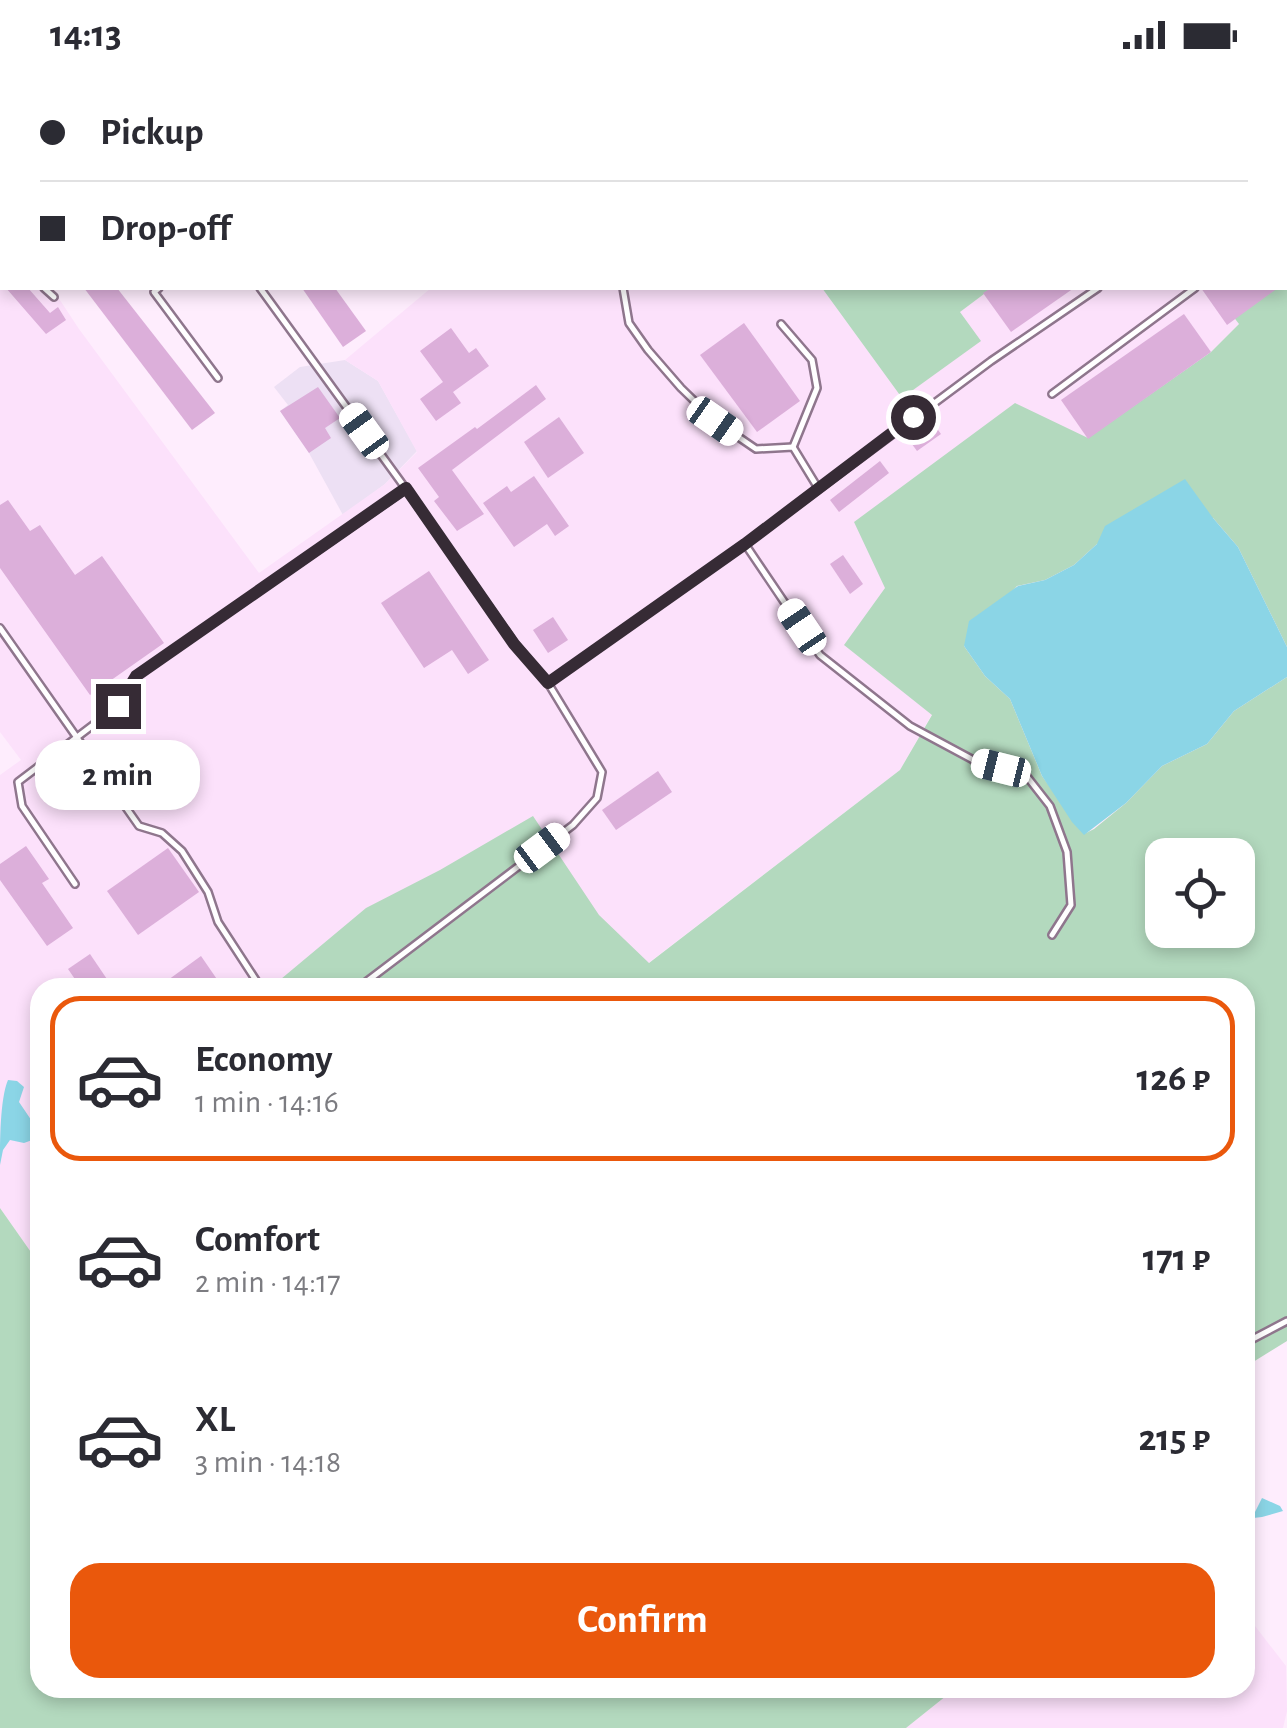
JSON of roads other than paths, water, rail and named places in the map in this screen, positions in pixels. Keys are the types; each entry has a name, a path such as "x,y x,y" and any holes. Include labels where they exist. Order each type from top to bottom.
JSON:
{"lane":[{"path":"46,290 54,297"},
{"path":"156,290 218,378"},
{"path":"261,290 514,644 548,683 602,772 597,798 572,825 371,978"},
{"path":"624,290 629,323 681,388 715,421 756,450 793,447"},
{"path":"548,683 745,544 991,361 1095,290"},
{"path":"1052,394 1192,290"},
{"path":"781,324 812,360 817,388 793,447"},
{"path":"793,447 818,488"},
{"path":"76,884 22,806 18,782 118,706 136,676 406,488"},
{"path":"745,544 820,655 910,726 976,762 1025,774 1050,806 1067,852 1071,905 1052,935"},
{"path":"0,628 138,826 162,833 182,851 208,892 218,922 254,978"},
{"path":"1255,1338 1287,1321"}],"water":[{"path":"1185,479 1238,547 1287,647 1287,677 1234,711 1207,744 1162,766 1126,803 1084,835 1042,776 1010,699 985,676 964,646 969,621 1018,586 1045,580 1074,565 1097,544 1105,526"},
{"path":"8,1080 24,1087 19,1102 30,1118 30,1141 10,1140 0,1165 2,1109"},
{"path":"1262,1498 1283,1511 1255,1518"}]}
